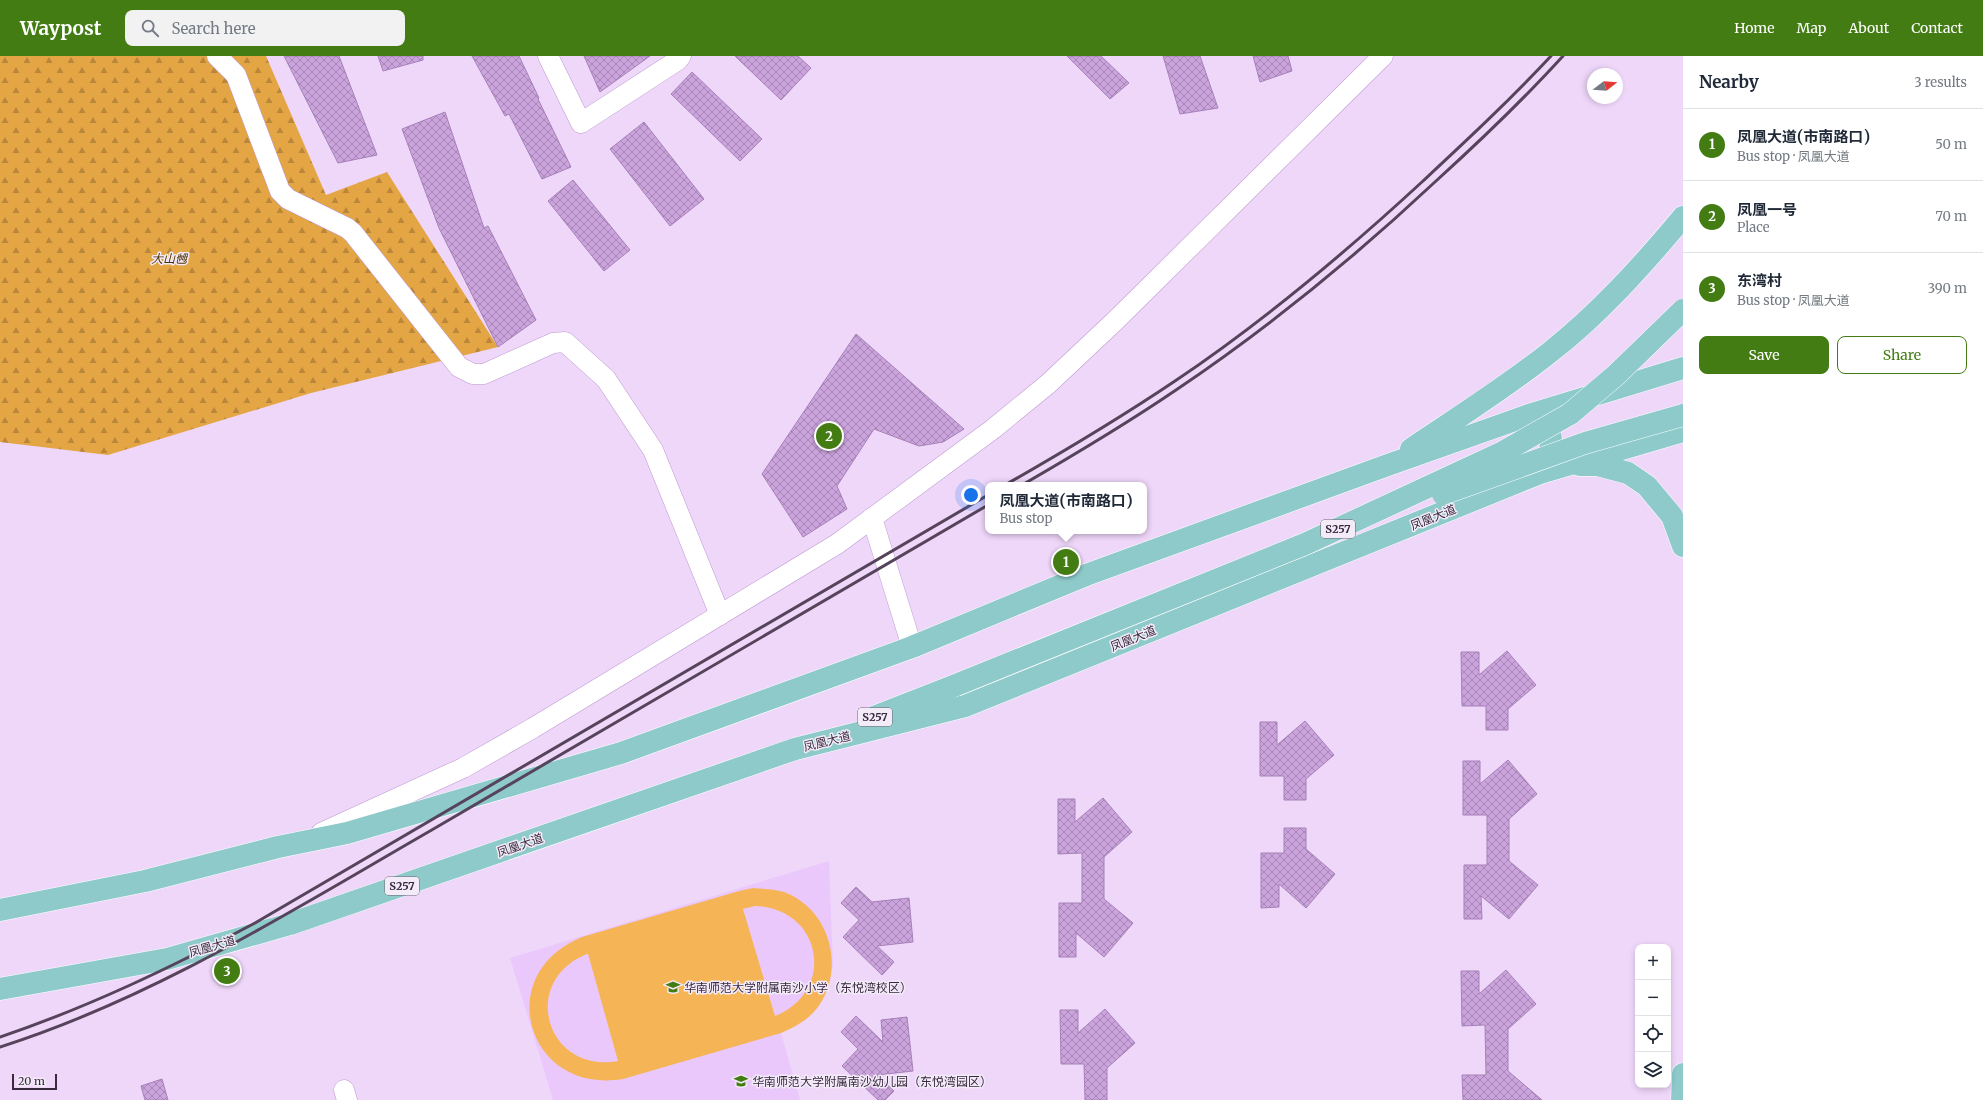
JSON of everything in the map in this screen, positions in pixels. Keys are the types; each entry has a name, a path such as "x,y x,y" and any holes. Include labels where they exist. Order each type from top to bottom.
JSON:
{"main road":[{"path":"1385,466 1473,407 1549,353 1593,315 1632,277 1683,217"},
{"name":"S257","path":"795,749 1304,544 1501,453 1570,414 1616,375 1683,310"},
{"path":"0,910 145,880 278,847 347,833 621,753 912,647 1086,575 1385,466 1526,416 1683,368"},
{"path":"1304,544 1585,443 1683,415"},
{"path":"1526,416 1543,419 1550,431 1552,447 1540,474"},
{"name":"凤凰大道","path":"0,988 167,959 290,924 795,749 965,706 1540,474 1564,465 1683,430"},
{"path":"1564,465 1598,465 1628,473 1647,486 1672,516 1683,546"},
{"path":"1682,1100 1683,1074"}],"street":[{"path":"217,56 236,75"},
{"path":"230,56 280,191 288,199 347,228 353,233 459,367 473,374 484,374 553,343 565,342 606,378 653,450 720,615"},
{"path":"548,56 581,123 678,60 681,56"},
{"path":"278,847 321,833 463,768 837,544 992,429 1048,384 1115,321 1383,56"},
{"path":"872,518 912,647"}],"shaded area":[{"name":"华南师范大学附属南沙小学（东悦湾校区）","path":"829,861 833,965 830,980 825,994 817,1008 807,1019 781,1033 800,1100 553,1100 510,958"},
{"name":"华南师范大学附属南沙小学（东悦湾校区）","path":"753,888 784,892 800,900 813,912 822,926 829,941 832,958 831,975 826,992 818,1007 806,1019 796,1026 781,1033 623,1079 590,1079 563,1069 544,1051 532,1028 530,1002 537,977 554,954 582,937","holes":["755,906 778,910 795,921 807,935 813,952 814,971 807,989 795,1004 775,1016 743,909","588,954 618,1061 593,1061 573,1054 559,1040 550,1022 548,1003 553,984 566,967"]}],"green space":[{"name":"大山乸","path":"0,56 266,56 326,195 387,172 498,347 311,393 108,455 0,442"}],"building":[{"path":"284,56 339,56 377,155 338,163"},
{"path":"378,56 423,56 423,60 383,71"},
{"path":"472,56 519,56 571,167 542,179 509,114 505,116"},
{"path":"584,56 650,56 600,92"},
{"path":"735,56 798,56 811,68 781,100"},
{"path":"1067,56 1101,56 1129,83 1110,99"},
{"path":"1163,56 1200,56 1218,108 1180,114"},
{"path":"1253,56 1288,56 1292,71 1260,82"},
{"path":"692,72 762,139 740,161 671,94"},
{"path":"445,112 484,228 488,226 536,320 498,347 439,228 402,129"},
{"path":"644,122 704,199 670,226 610,149"},
{"path":"573,180 630,250 604,271 548,201"},
{"path":"856,334 964,429 943,442 919,446 874,429 837,486 847,509 803,537 762,474"},
{"path":"1507,651 1536,685 1508,709 1508,730 1486,730 1486,706 1462,706 1461,652 1479,652 1479,675"},
{"path":"1305,721 1334,755 1306,779 1306,800 1284,800 1284,776 1260,776 1260,722 1277,722 1277,745"},
{"path":"1508,760 1537,794 1509,819 1509,861 1538,885 1509,919 1481,896 1482,919 1464,919 1464,865 1487,865 1487,815 1463,815 1463,761 1480,761 1480,784"},
{"path":"1103,798 1132,832 1104,857 1104,899 1133,923 1104,957 1076,933 1076,957 1059,957 1059,903 1082,903 1082,853 1058,854 1058,799 1075,799 1075,822"},
{"path":"1284,828 1306,828 1306,849 1335,874 1306,908 1279,884 1279,907 1261,908 1261,853 1284,853"},
{"path":"856,887 872,902 909,898 913,942 877,946 894,962 882,975 843,937 859,920 841,903"},
{"path":"1506,970 1536,1004 1508,1029 1508,1071 1542,1100 1463,1100 1462,1075 1486,1075 1485,1025 1462,1026 1461,971 1479,971 1479,994"},
{"path":"1105,1009 1135,1043 1107,1068 1107,1100 1085,1100 1084,1064 1061,1064 1060,1010 1078,1010 1078,1033"},
{"path":"856,1016 883,1042 881,1020 907,1017 913,1071 877,1075 894,1091 885,1100 878,1100 842,1066 858,1049 841,1032"},
{"path":"162,1079 168,1100 145,1100 141,1086"}],"railway":[{"path":"1010,482 1154,395 1272,311 1394,208 1488,120 1551,56"},
{"path":"1027,482 1100,439 1176,390 1244,342 1310,291 1374,237 1452,166 1517,104 1563,56"},
{"path":"0,1037 66,1013 130,985 255,923 985,497"},
{"path":"0,1047 57,1027 113,1004 221,951 326,892 985,507"}],"place":[{"name":"凤凰一号","path":"829,436"},
{"name":"凤凰大道(市南路口)","path":"1066,562"},
{"name":"东湾村","path":"227,971"},
{"name":"华南师范大学附属南沙小学（东悦湾校区）","path":"673,987"},
{"name":"华南师范大学附属南沙幼儿园（东悦湾园区）","path":"741,1081"}]}
